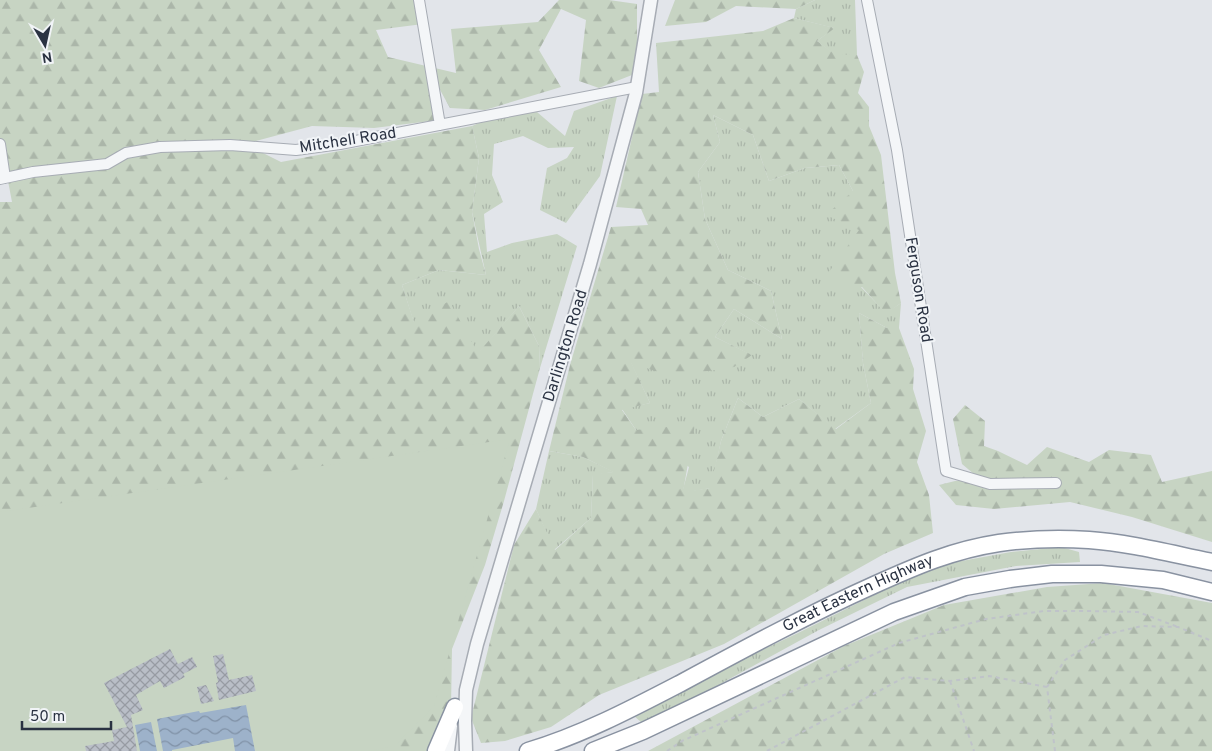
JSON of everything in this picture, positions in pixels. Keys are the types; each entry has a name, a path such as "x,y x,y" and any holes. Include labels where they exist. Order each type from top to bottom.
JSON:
{"highway":[{"name":"Great Eastern Highway","path":"528,751 548,745 626,712 824,607 914,566 947,554 1010,542 1090,540 1212,562"},
{"name":"Great Eastern Highway","path":"593,751 643,731 894,612 965,587 1052,574 1101,574 1162,580 1212,592"},
{"path":"436,751 455,707"}],"street":[{"path":"419,0 440,125"},
{"name":"Darlington Road","path":"466,751 466,690 480,634 590,264 637,87 651,0"},
{"name":"Ferguson Road","path":"867,0 897,150 946,471 990,484 1056,483"},
{"name":"Mitchell Road","path":"2,179 32,172 107,164 126,153 160,147 230,146 296,150 340,144 637,87"},
{"path":"0,144 2,179"},
{"name":"Darlington Road","path":"448,751 449,735 455,707 466,690"}],"path":[{"path":"667,751 690,737 899,643 986,619 1044,611 1138,612 1212,641"},
{"path":"1055,751 1047,687 1065,660 1104,636 1142,626 1178,627"},
{"path":"767,751 906,678 950,681 989,676 1047,687"},
{"path":"950,681 974,751"}],"green space":[{"path":"0,0 421,0 423,24 376,30 388,57 456,73 451,29 538,22 559,0 609,0 637,4 637,73 599,88 579,81 586,20 561,9 539,50 561,87 485,110 450,108 439,88 439,120 374,128 312,126 245,144 281,162 472,126 479,158 472,212 486,275 439,270 402,285 414,322 449,301 478,353 519,306 539,346 540,368 504,501 485,565 452,649 451,708 427,751 282,751 0,520 0,202 12,202 8,181 0,169"},
{"path":"675,0 815,0 796,9 736,6 706,22 665,26"},
{"path":"815,0 855,0 857,55 835,55 817,41 834,28 794,18 796,9"},
{"path":"794,18 835,28 817,41 835,54 857,55 864,72 858,93 869,107 869,126 881,155 895,273 901,303 886,314 862,287 847,290 829,272 859,230 826,215 853,191 839,165 805,168 769,181 753,135 713,115 720,142 698,172 705,219 728,270 771,291 782,339 734,309 715,337 752,355 734,367 670,377 631,362 650,403 622,410 636,430 695,424 683,492 710,488 721,441 738,398 763,417 799,399 836,429 871,403 863,363 859,313 887,328 899,328 914,369 913,389 926,431 917,462 929,495 933,533 884,554 724,644 599,695 551,727 505,741 481,743 471,718 514,545 536,509 555,550 591,518 593,474 613,472 583,457 549,451 570,365 611,227 648,225 641,209 616,207 642,94 659,92 656,43 763,31"},
{"path":"617,96 600,176 566,223 540,210 547,168 567,158 574,147 548,148 523,136 494,144 492,175 503,202 484,214 487,252 512,243 557,234 577,246 540,368 539,346 519,306 478,354 414,323 402,285 439,270 486,275 472,212 479,158 472,126 495,116 537,112 565,136 574,111"},
{"path":"713,115 753,135 769,181 805,168 839,165 853,191 859,230 861,287 886,313 901,303 899,328 887,328 859,313 863,363 871,403 835,429 799,399 763,417 738,398 721,441 711,488 682,493 689,467 636,430 622,409 650,403 630,361 751,355 715,337 734,309 782,339 771,291 728,270 705,219 698,172 720,142"},
{"path":"965,405 985,421 984,446 1027,465 1047,447 1089,462 1109,450 1151,455 1162,482 1212,471 1212,542 1132,517 1070,502 994,509 956,505 939,485 955,481 981,480 962,464 953,419"},
{"path":"510,439 434,706 395,746 368,751 0,751 0,512"},
{"path":"549,451 583,457 614,472 593,475 591,518 554,550 536,509"},
{"path":"1061,547 1079,552 1080,562 1016,566 907,587 819,630 691,700 641,722 634,716 655,701 916,574 956,562 1011,552"},
{"path":"1103,583 1212,603 1212,751 648,751 844,646 944,605 1047,587"}],"water":[{"path":"246,705 255,751 235,751 233,738 172,751 163,751 157,719"},
{"path":"151,722 157,751 140,751 135,725"}],"building":[{"path":"170,649 178,664 192,657 197,667 183,674 185,677 164,688 160,681 136,695 143,710 131,715 137,751 86,751 85,746 114,741 112,730 127,727 104,683"},
{"path":"223,654 229,680 252,675 256,691 219,700 213,656"},
{"path":"206,685 214,701 201,704 197,687"}]}
